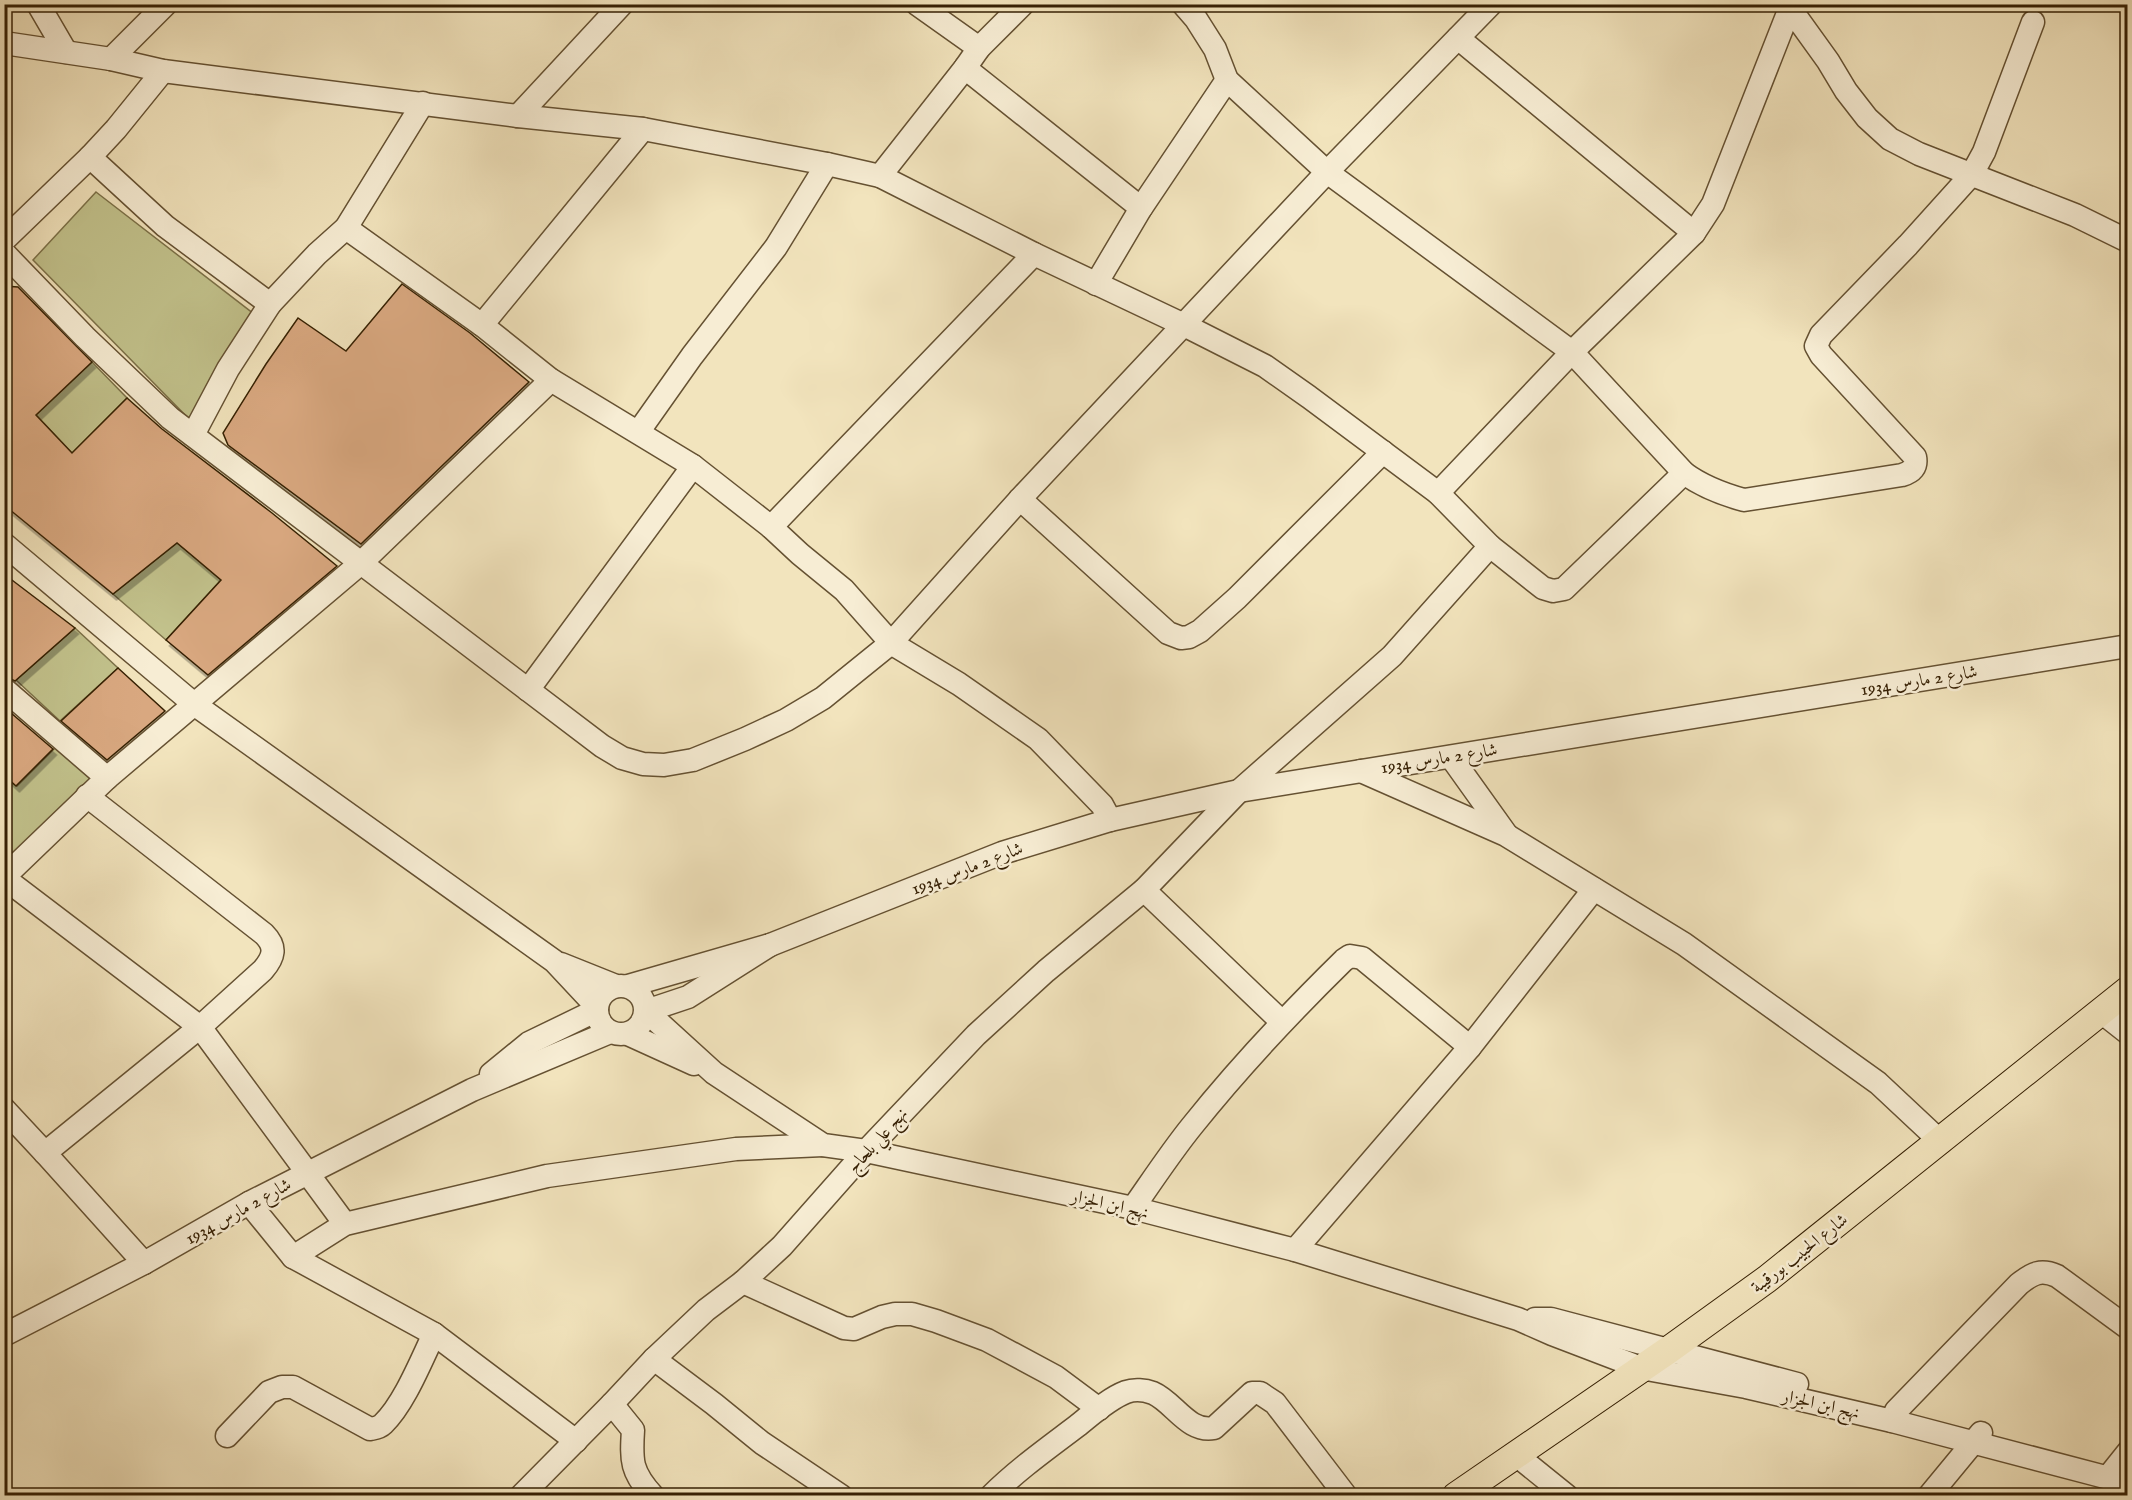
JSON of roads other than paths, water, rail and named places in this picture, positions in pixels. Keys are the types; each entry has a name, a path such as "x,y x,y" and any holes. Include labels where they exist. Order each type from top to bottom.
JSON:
{"main road":[{"name":"شارع الحبيب بورقيبة","path":"1456,1496 1670,1349 1767,1279 1941,1142 2127,990"}],"street":[{"path":"38,4 66,52"},
{"path":"111,59 166,4"},
{"path":"518,116 622,4"},
{"path":"917,4 979,48"},
{"path":"880,176 979,48 1023,4"},
{"path":"1183,4 1196,19 1215,49 1227,80 1327,172 1572,352 1684,473 1699,484 1744,500 1902,475 1914,468 1915,457 1821,355 1816,346 1821,334 1908,245 1972,174 1984,152 2033,21"},
{"path":"4,253 137,388 193,435 602,746 622,758 643,764 664,765 693,760 745,740 786,720 823,698 891,643 1020,499 1327,172 1491,4"},
{"path":"1789,6 1846,91 1890,139 1919,154 2074,214 2127,242"},
{"path":"1438,493 1572,352 1694,233 1713,204 1789,6"},
{"path":"1458,38 1694,233"},
{"path":"4,43 111,59 163,71 518,116 643,129 880,176 1265,366 1438,493 1490,546 1543,588 1553,591 1564,589 1684,473"},
{"path":"965,68 1142,208"},
{"path":"4,240 90,157 163,71"},
{"path":"1096,284 1142,208 1227,80"},
{"path":"193,435 228,369 270,304 316,254 346,228 423,103"},
{"path":"482,325 643,129"},
{"path":"90,157 165,226 270,304"},
{"path":"639,431 692,356 776,247 827,164"},
{"path":"346,228 482,325 551,380 639,431 693,466 771,527 800,555 844,590 891,643 959,684 1038,739 1102,805 1110,820"},
{"path":"771,527 1034,254"},
{"path":"345,1224 200,1027 4,878 107,778 361,563 551,380"},
{"path":"1020,499 1160,626 1175,637 1189,637 1200,631 1237,598 1383,452"},
{"path":"528,690 693,466"},
{"path":"4,544 194,704 554,961 597,1009 600,1023 714,1073"},
{"name":"نهج علي بلحاج","path":"521,1496 654,1359 706,1310 744,1282 782,1246 866,1151 976,1035 1046,971 1144,890 1239,791 1392,656 1490,546"},
{"name":"شارع 2 مارس 1934","path":"622,986 770,945 1002,853 1110,820 1239,791 1360,770 2127,646"},
{"path":"4,689 107,778"},
{"path":"1451,757 1506,836"},
{"path":"1360,770 1506,836 1684,945 1878,1083 1941,1142"},
{"path":"45,1153 200,1027 271,961 273,953 269,940 87,796"},
{"path":"1295,1250 1470,1047 1594,889"},
{"path":"1144,890 1282,1022"},
{"name":"شارع 2 مارس 1934","path":"646,1011 688,997 770,945"},
{"path":"1133,1208 1190,1128 1282,1022 1344,960 1356,955 1362,958 1470,1047"},
{"path":"554,961 641,995 646,1011 714,1073"},
{"path":"597,1009 603,993 622,986"},
{"name":"شارع 2 مارس 1934","path":"472,1090 530,1043 597,1009"},
{"path":"619,1033 640,1025 646,1011"},
{"path":"2100,1011 2127,1033"},
{"name":"شارع 2 مارس 1934","path":"4,1335 144,1263 249,1203 472,1090 619,1033"},
{"name":"نهج ابن الجزار","path":"714,1073 823,1146 866,1151 1133,1208 1295,1250 1518,1319 1641,1368 1894,1416"},
{"path":"4,1109 144,1263"},
{"path":"293,1257 345,1224 547,1176 736,1149 823,1146"},
{"path":"249,1203 293,1257 434,1334 576,1441"},
{"path":"1894,1416 2019,1284 2038,1271 2058,1276 2127,1329"},
{"path":"744,1282 844,1328 854,1329 895,1314 912,1314 936,1321 987,1340 1056,1377 1099,1409"},
{"name":"نهج ابن الجزار","path":"1518,1319 1551,1319 1670,1349 1894,1416 2121,1469"},
{"path":"227,1436 269,1392 282,1387 293,1387 370,1429 381,1426 408,1386 434,1334"},
{"path":"654,1359 762,1443 841,1496"},
{"path":"991,1496 1099,1409 1126,1392 1140,1390 1154,1394 1196,1426 1207,1430 1214,1428 1252,1392 1260,1392 1275,1403 1346,1496"},
{"path":"612,1404 633,1430 631,1457 634,1471 653,1496"},
{"path":"1929,1496 1978,1437"},
{"path":"1515,1454 1567,1496"}]}
